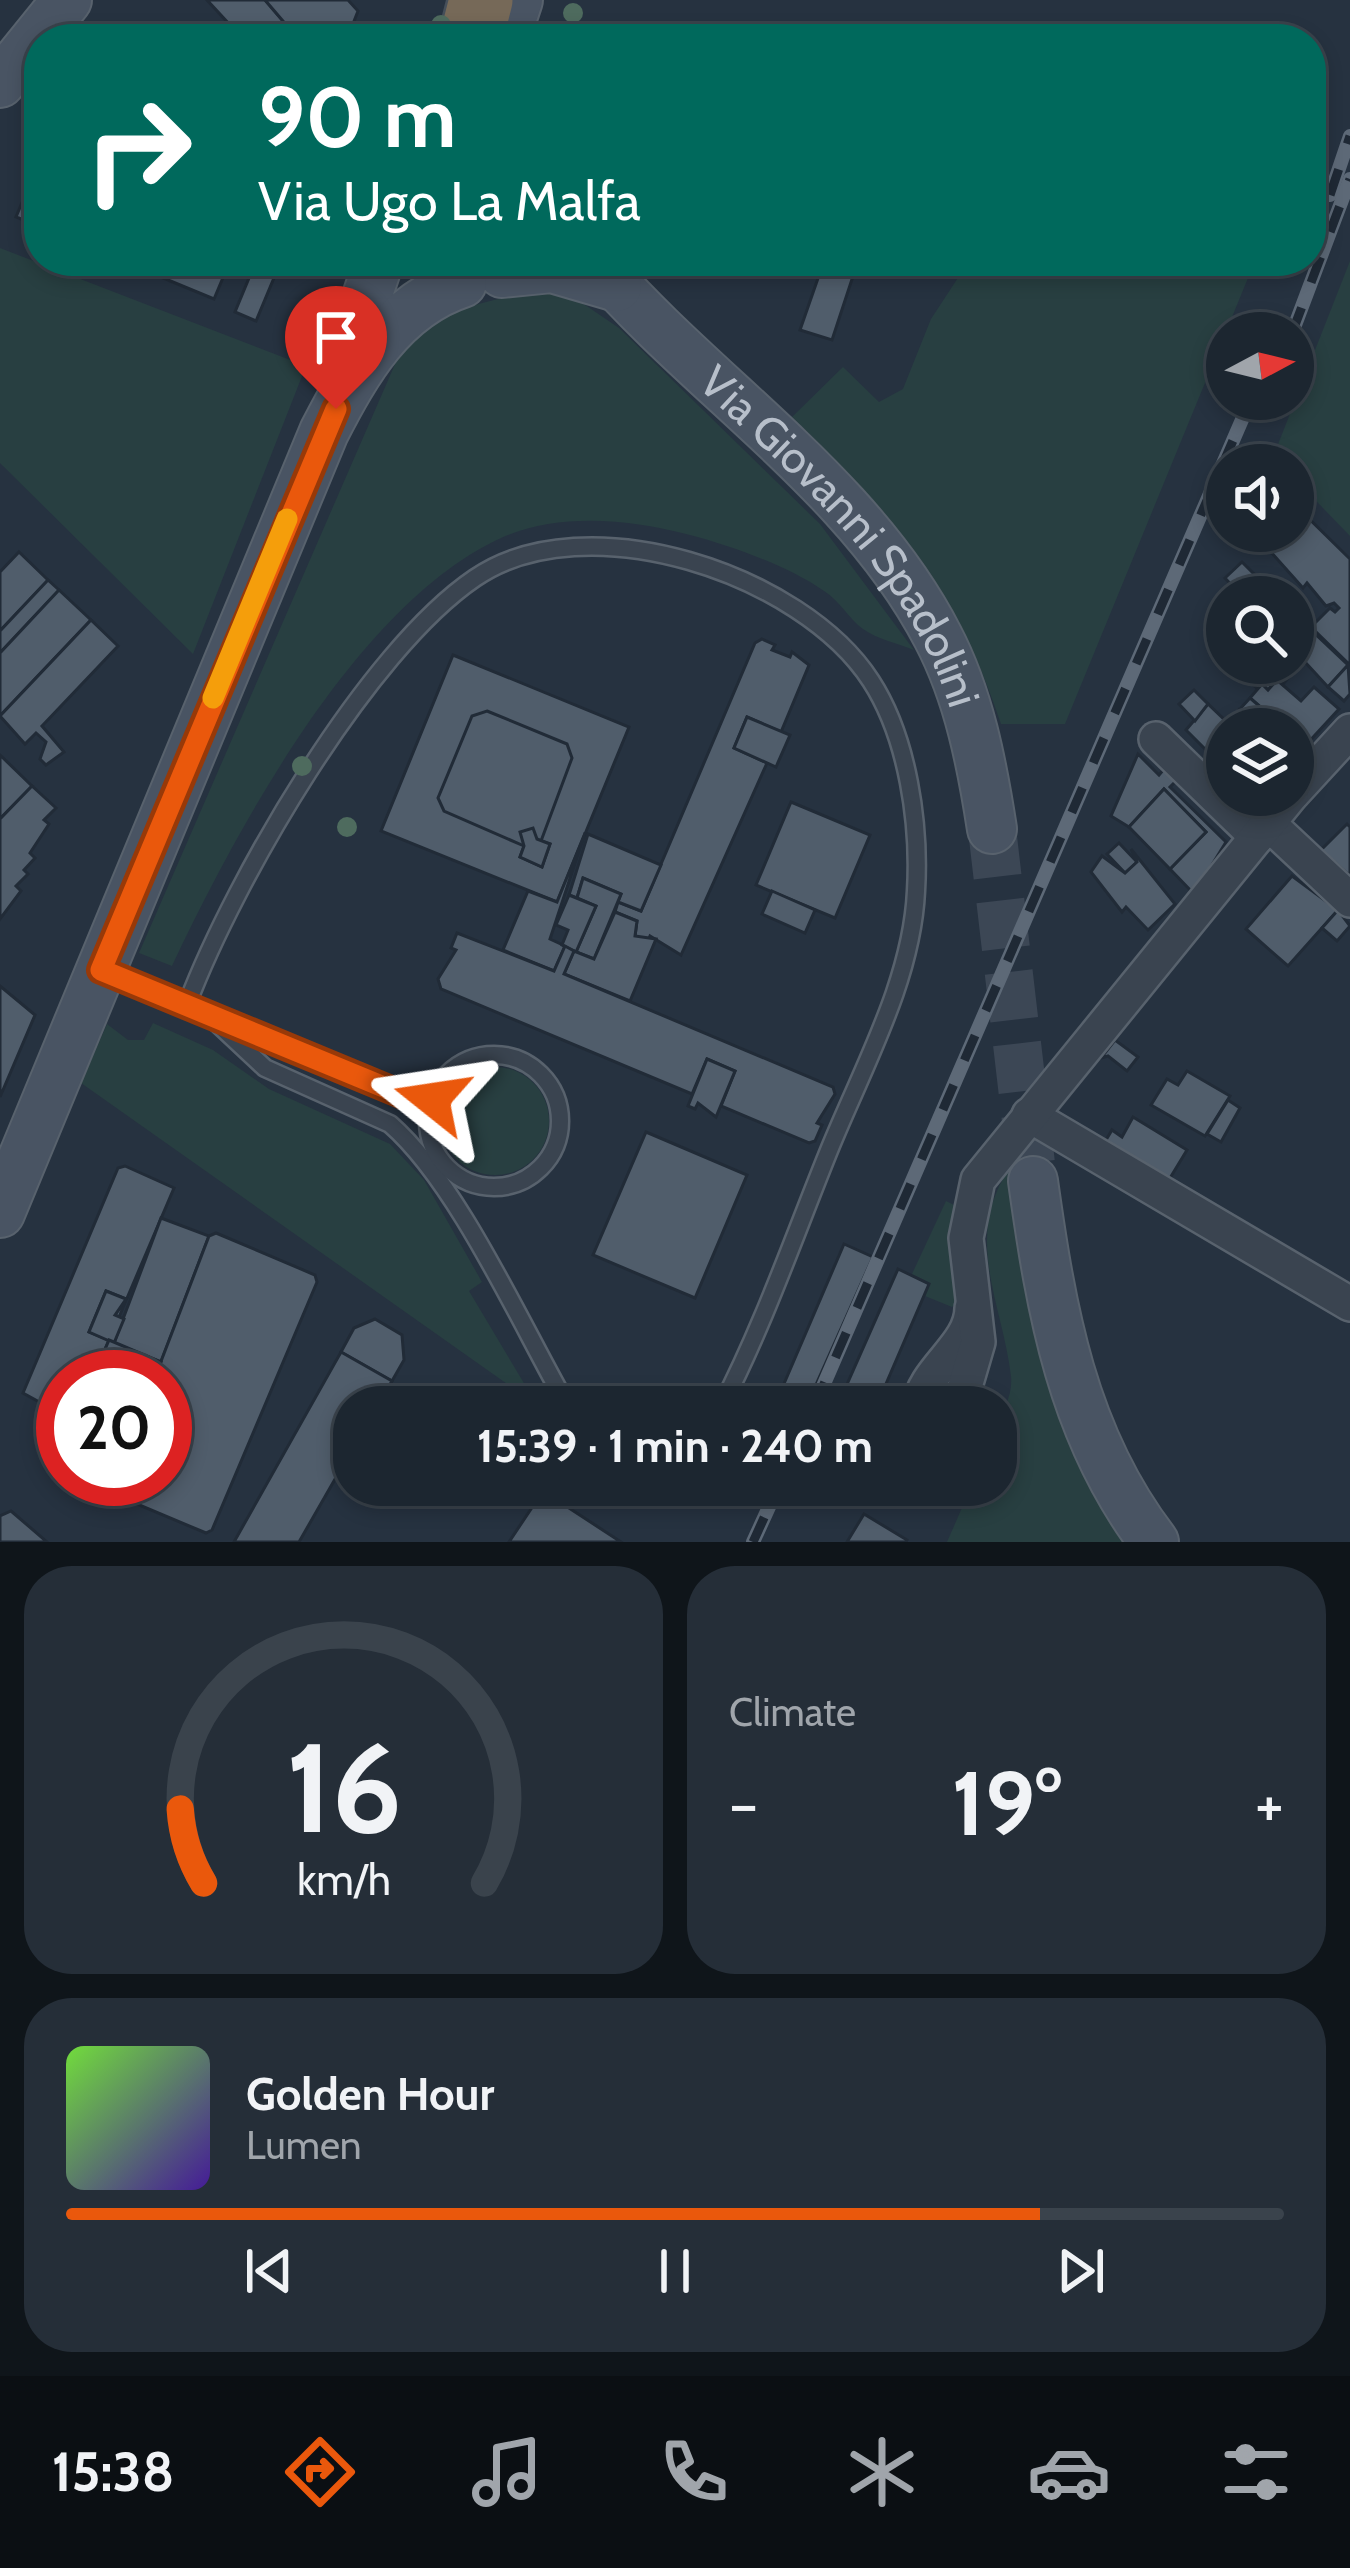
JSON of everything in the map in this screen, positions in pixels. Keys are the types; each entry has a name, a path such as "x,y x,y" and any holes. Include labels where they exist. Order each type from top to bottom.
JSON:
{"street":[{"path":"48,24 67,0"},
{"path":"0,83 24,53"},
{"path":"0,1213 324,432 375,276"},
{"path":"324,432 348,385 398,318 436,291 482,276"},
{"name":"Via Giovanni Spadolini","path":"608,276 800,464 917,599 959,687 992,830"},
{"path":"1314,770 1350,731"},
{"path":"1156,739 1350,900"},
{"path":"965,1386 978,1342 966,1238 973,1195 985,1169 1274,816"},
{"path":"1029,1115 1350,1304"},
{"path":"1033,1181 1052,1308 1069,1381 1089,1432 1154,1542"},
{"path":"926,1386 969,1326 972,1306"}],"lane":[{"path":"195,1006 236,895 333,739 420,624 478,575 544,550 617,546 757,588 820,623 873,683 896,739 916,847 912,930 877,1035 730,1386"},
{"path":"101,970 408,1097 432,1099"},
{"path":"195,1006 247,1057 390,1124 428,1161 556,1386"},
{"path":"441,1183 458,1194 479,1194 532,1176 554,1149 560,1114 544,1078 511,1057 472,1058 455,1068 432,1099 430,1138 438,1154 463,1179 498,1187"},
{"path":"466,1227 465,1214 479,1194"}],"green space":[{"path":"0,248 24,257 24,276 73,276 306,366 193,654 0,463"},
{"path":"1350,261 1350,536 1314,499 1314,444 1278,444 1288,420 1314,420 1314,353"},
{"path":"959,276 1249,276 1234,312 1206,312 1206,380 1065,724 1001,724 963,631 918,556 862,488 792,417 843,367 879,402 903,389 931,319"},
{"path":"545,291 572,296 619,328 820,524 914,650 863,629 830,595 794,573 690,535 643,525 570,521 501,538 448,569 398,613 351,666 267,787 172,966 139,953 399,355 447,316 483,303"},
{"path":"153,1023 213,1050 269,1089 390,1144 424,1180 482,1282 469,1291 526,1386 510,1386 81,1083 107,1024 128,1040 144,1040"},
{"path":"495,1067 516,1071 533,1083 545,1100 549,1121 545,1142 533,1159 516,1171 495,1175 474,1171 457,1159 445,1142 441,1121 445,1100 457,1083 474,1071"},
{"path":"1009,1169 1033,1316 1057,1409 1096,1499 1123,1542 947,1542 963,1506 1017,1506 1017,1386 1011,1386 987,1245 996,1195"},
{"path":"946,1201 960,1208 962,1297 952,1307 925,1296 930,1283 912,1274"}],"building":[{"path":"207,0 265,0 286,24 229,24"},
{"path":"265,0 348,0 358,11 353,24 286,24"},
{"path":"158,276 224,276 214,299"},
{"path":"250,276 275,276 256,321 235,312"},
{"path":"819,276 853,276 832,340 800,330"},
{"path":"1314,524 1350,559 1350,665 1314,630 1330,608 1335,612 1339,608 1334,603 1326,606 1314,591 1314,576 1292,576 1271,552 1314,552"},
{"path":"19,552 48,580 0,631 0,572"},
{"path":"1242,562 1254,574 1252,576 1227,576"},
{"path":"48,580 59,590 0,653 0,631"},
{"path":"59,590 91,620 0,716 0,653"},
{"path":"91,620 118,646 42,726 64,752 46,765 40,759 46,742 36,733 25,744 0,716"},
{"path":"1314,633 1348,665 1328,687 1314,672"},
{"path":"762,639 775,645 772,650 790,657 792,652 809,665 781,732 747,717 734,748 767,763 681,955 650,936 648,941 635,936 637,921 615,912 618,902 641,911 755,643"},
{"path":"453,655 629,727 557,902 381,831"},
{"path":"1348,665 1350,694 1344,701 1328,687"},
{"path":"1262,684 1268,690 1282,684 1301,701 1314,687 1339,709 1314,736 1314,708 1262,708 1250,698"},
{"path":"1194,690 1208,704 1195,721 1179,704"},
{"path":"1250,698 1262,708 1241,708"},
{"path":"1208,704 1212,708 1206,708 1206,750 1186,730"},
{"path":"487,711 567,744 572,758 541,841 550,844 542,867 520,857 524,846 444,811 438,798 472,716"},
{"path":"747,717 790,735 776,767 734,748"},
{"path":"1138,754 1159,775 1165,768 1177,780 1170,787 1226,842 1194,894 1170,869 1206,832 1164,789 1129,827 1111,816"},
{"path":"0,755 32,786 0,819"},
{"path":"32,786 56,808 44,820 49,824 30,853 35,858 24,870 28,874 16,886 21,891 0,919 0,819"},
{"path":"1164,789 1206,832 1170,869 1129,827"},
{"path":"791,802 870,835 835,918 756,885"},
{"path":"1347,824 1350,827 1350,876 1321,850"},
{"path":"533,828 537,839 550,844 542,867 520,857 524,846 520,832"},
{"path":"585,833 550,939 565,946 554,971 503,950 528,891 557,902"},
{"path":"588,834 661,865 641,911 618,902 621,894 583,878 577,898 569,895"},
{"path":"1119,843 1137,862 1125,873 1107,854"},
{"path":"1131,849 1175,904 1148,930 1126,907 1122,912 1091,872 1102,856 1125,873 1137,862"},
{"path":"1292,876 1338,910 1288,966 1246,929"},
{"path":"583,878 621,894 594,959 576,952 596,906 577,898"},
{"path":"772,891 815,910 805,933 762,914"},
{"path":"569,895 596,906 576,952 562,945 568,930 556,925"},
{"path":"1338,910 1350,926 1337,941 1322,928"},
{"path":"615,912 637,921 635,936 656,939 630,1001 564,974 574,951 594,959"},
{"path":"457,933 554,971 565,946 574,951 564,974 833,1087 835,1094 817,1123 822,1125 815,1141 809,1143 721,1106 735,1071 707,1059 692,1094 441,989 438,979 456,950 451,948"},
{"path":"0,986 35,1015 0,1097"},
{"path":"1115,1040 1138,1057 1127,1071 1108,1056 1101,1058"},
{"path":"707,1059 735,1071 716,1117 698,1103 695,1109 688,1106"},
{"path":"1187,1071 1230,1096 1205,1136 1151,1105 1167,1079 1178,1085"},
{"path":"1228,1100 1240,1108 1221,1142 1207,1134"},
{"path":"1133,1117 1187,1150 1164,1188 1100,1150 1112,1130 1122,1137"},
{"path":"646,1132 747,1175 695,1298 593,1255"},
{"path":"125,1166 174,1188 119,1317 115,1315 126,1299 106,1291 89,1332 109,1340 105,1350 41,1350 118,1168"},
{"path":"161,1218 209,1236 166,1350 131,1350 114,1343"},
{"path":"216,1233 315,1275 317,1282 212,1530 206,1533 142,1506 192,1506 192,1350 165,1350 209,1236"},
{"path":"844,1244 873,1257 815,1386 783,1386"},
{"path":"898,1269 929,1284 885,1386 846,1386"},
{"path":"106,1291 126,1299 115,1315 124,1319 114,1343 89,1332"},
{"path":"375,1319 402,1335 404,1360 392,1381 341,1352 354,1328"},
{"path":"109,1340 133,1350 105,1350"},
{"path":"341,1352 392,1381 389,1386 333,1386 333,1483 299,1542 234,1542"},
{"path":"36,1362 36,1400 23,1393"},
{"path":"533,1506 566,1506 621,1542 509,1542"},
{"path":"11,1511 47,1542 0,1542 0,1516"},
{"path":"864,1514 907,1540 906,1542 847,1542"}],"tunnel":[{"path":"992,829 1033,1181"}],"railway":[{"path":"1330,195 1350,136"},
{"path":"1326,243 1350,179"},
{"path":"1300,312 1313,276"},
{"path":"823,1386 1242,420"},
{"path":"753,1542 769,1506"}],"slow traffic":[{"path":"213,698 287,519"}],"route":[{"path":"336,409 101,970 188,1002 408,1097 432,1099"}]}
